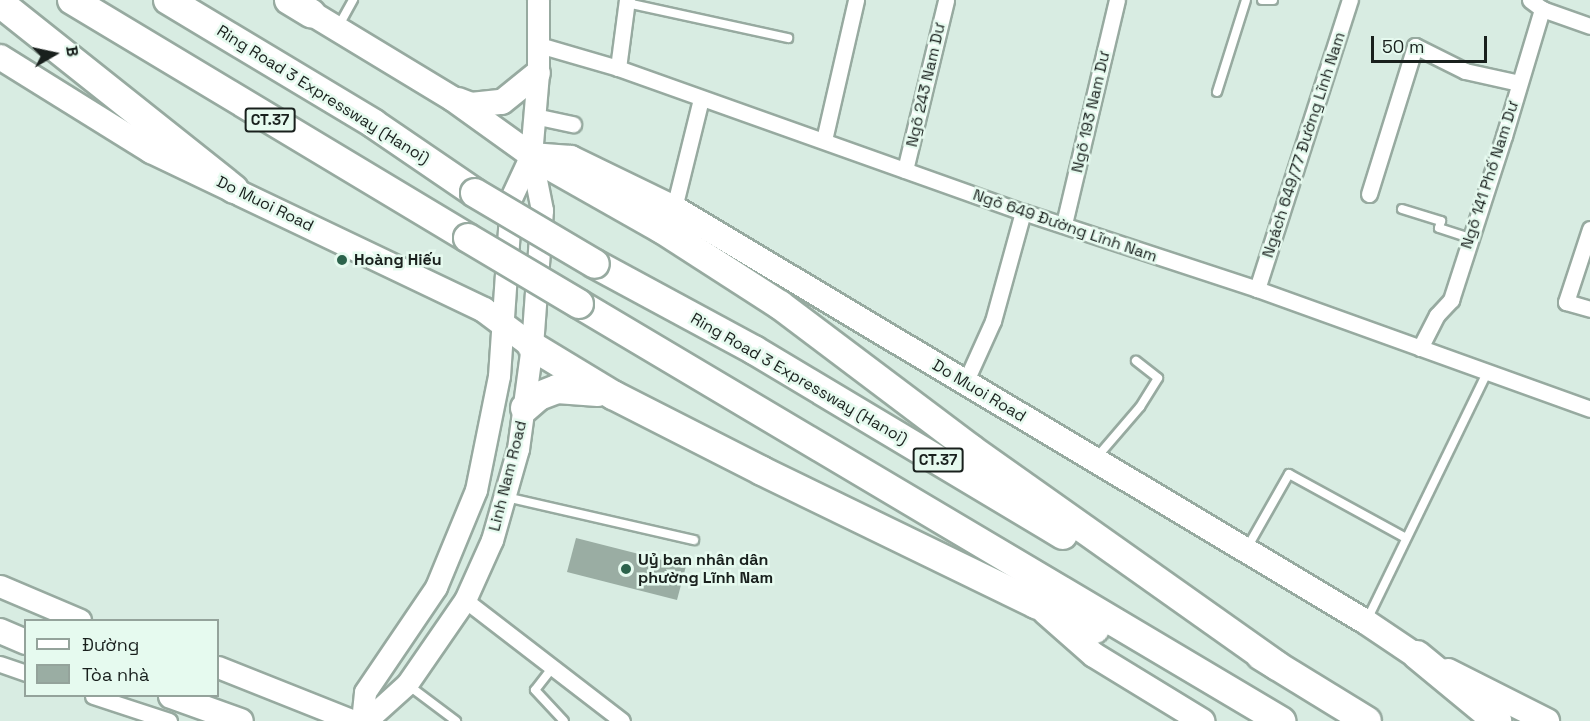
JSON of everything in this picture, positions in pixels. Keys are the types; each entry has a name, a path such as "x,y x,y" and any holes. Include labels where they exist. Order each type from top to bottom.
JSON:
{"highway":[{"name":"CT.37","path":"72,0 1281,721"},
{"name":"Ring Road 3 Expressway (Hanoi)","path":"168,0 374,124 475,193 595,264 754,350 1277,666"},
{"path":"0,3 234,189"},
{"path":"531,155 662,230 780,305 971,449 1277,666"},
{"path":"532,346 613,395 1036,604 1193,669"},
{"path":"525,408 539,396 557,389 613,395"},
{"path":"1417,656 1497,721"},
{"name":"CT.37","path":"1277,666 1367,721"}],"main road":[{"name":"Linh Nam Road","path":"364,721 407,684 465,600 492,540 505,497 525,408 542,210 531,155 539,45 538,0"},
{"path":"299,4 453,99 531,155"},
{"name":"Do Muoi Road","path":"0,57 151,151 484,310 532,346"},
{"path":"453,99 471,105 502,102 537,73"},
{"name":"Linh Nam Road","path":"364,721 365,692 436,587 461,533 489,441 505,325 512,198 531,155"},
{"name":"Do Muoi Road","path":"531,155 571,158 674,208 1366,622 1417,656"},
{"path":"0,586 75,619"},
{"path":"1036,604 1094,655 1202,721"},
{"path":"0,618 15,637"},
{"path":"1417,656 1511,721"},
{"path":"1417,656 1547,721"},
{"path":"219,667 354,721"},
{"path":"174,697 241,721"}],"street":[{"path":"824,140 856,0"},
{"name":"Ngõ 243 Nam Dư","path":"905,170 946,0"},
{"name":"Ngõ 193 Nam Dư","path":"1064,224 1117,0"},
{"name":"Ngách 649/77 Đường Lĩnh Nam","path":"1257,289 1347,1"},
{"path":"618,68 627,2"},
{"path":"1536,5 1590,26"},
{"name":"Ngõ 141 Phố Nam Dư","path":"1420,348 1437,315 1451,300 1468,238 1519,82 1536,5"},
{"name":"Ngõ 649 Đường Lĩnh Nam","path":"539,45 618,68 1023,212 1257,289 1590,409"},
{"path":"1369,194 1415,46 1465,70 1519,82"},
{"path":"674,208 701,99"},
{"path":"534,116 573,124"},
{"path":"965,382 993,321 1023,212"},
{"path":"1590,229 1566,302 1590,309"},
{"path":"465,600 622,721"},
{"path":"0,664 24,672"},
{"path":"96,697 169,721"}],"lane":[{"path":"337,28 352,0"},
{"path":"1217,92 1246,0"},
{"path":"1262,0 1273,0"},
{"path":"627,2 789,38"},
{"path":"1402,209 1441,220 1439,228 1468,238"},
{"path":"1094,460 1140,407 1158,378 1136,362"},
{"path":"1366,622 1487,373"},
{"path":"1246,551 1289,474 1406,538"},
{"path":"505,497 694,540"},
{"path":"553,667 535,690 564,721"},
{"path":"407,684 456,721"}],"building":[{"name":"Uỷ ban nhân dân phường Lĩnh Nam","path":"576,538 686,566 677,600 567,572"}],"place":[{"name":"Hoàng Hiếu","path":"342,260"},
{"name":"Uỷ ban nhân dân phường Lĩnh Nam","path":"626,569"}]}
